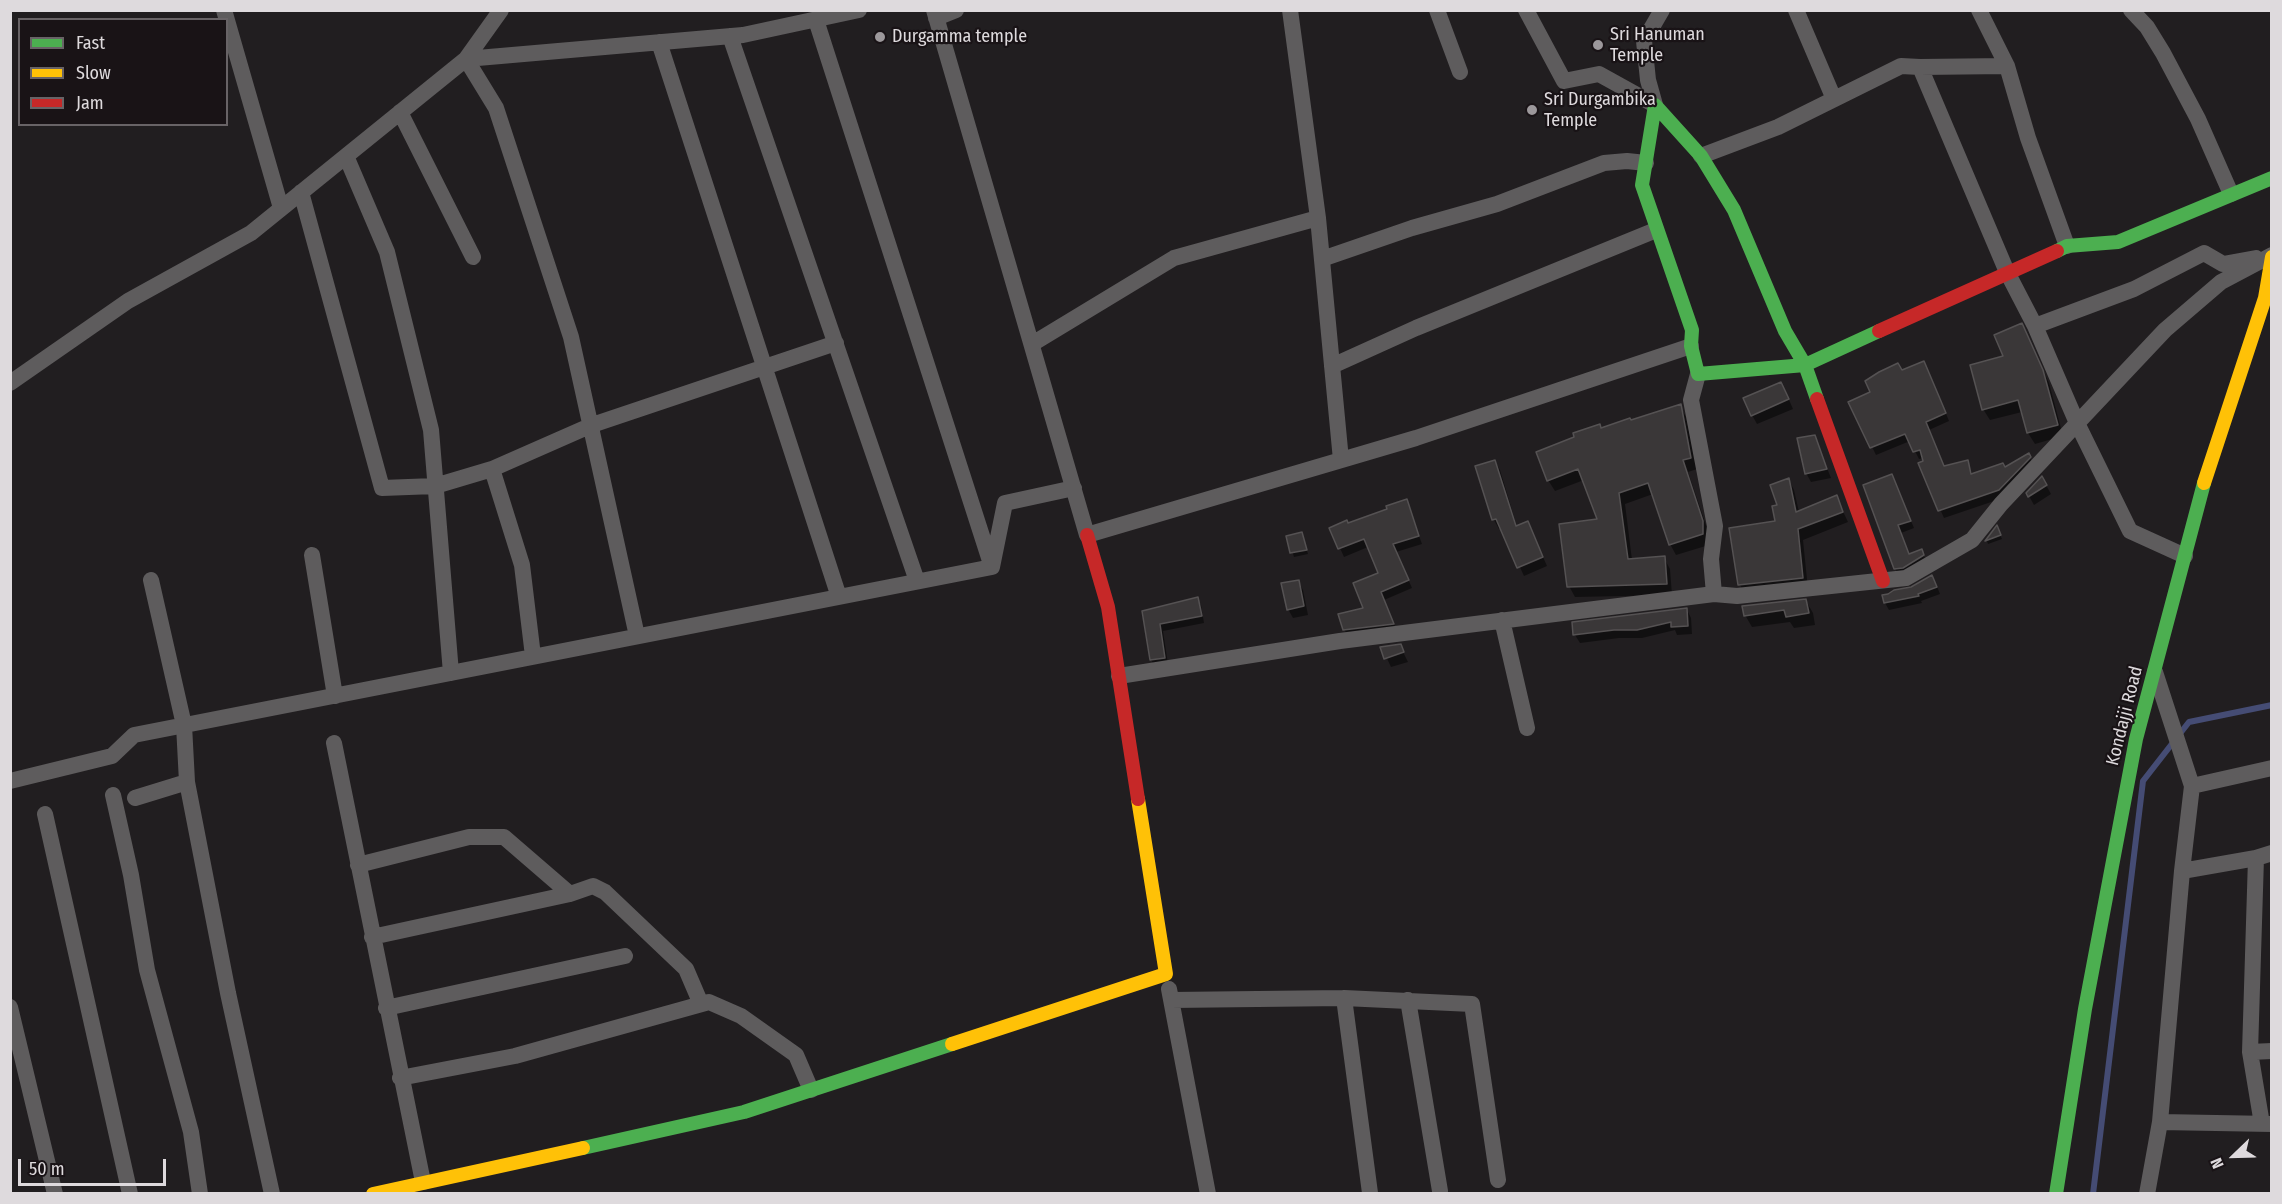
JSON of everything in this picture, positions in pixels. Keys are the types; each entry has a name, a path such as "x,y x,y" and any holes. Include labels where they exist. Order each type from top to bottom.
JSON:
{"street":[{"path":"466,59 730,36 859,10"},
{"path":"956,10 935,14 1108,607 1166,974 1208,1194"},
{"path":"1290,10 1318,218 1341,460"},
{"path":"1437,10 1460,72"},
{"path":"1526,10 1564,81 1599,75 1655,105 1701,156 1734,210 1785,331 1805,365 1883,580"},
{"path":"1662,10 1644,41 1648,80 1655,105 1642,185 1692,330 1690,346 1698,374 1691,400 1715,526 1711,559 1714,594"},
{"path":"1796,10 1834,99"},
{"path":"1979,10 2007,66 2028,138 2067,246"},
{"path":"2131,10 2148,27 2163,53 2198,119 2231,194"},
{"path":"10,383 128,301 251,233 466,59 499,12"},
{"path":"816,20 992,567"},
{"path":"228,24 281,208"},
{"path":"730,36 917,581"},
{"path":"659,42 838,597"},
{"path":"466,59 496,108 571,337 637,636"},
{"path":"1701,156 1778,127 1901,66 2007,66"},
{"path":"1920,67 2007,272 2036,326 2078,423 2130,531 2185,556"},
{"path":"400,112 473,257"},
{"path":"346,156 387,252 431,430 451,673"},
{"path":"1322,260 1412,228 1497,204 1604,163 1626,161 1646,163"},
{"path":"1698,374 1805,365 2067,246 2118,243 2271,178"},
{"path":"301,192 382,488 435,486 492,469 592,425 836,344"},
{"path":"1032,344 1174,258 1318,218"},
{"path":"1332,366 1416,328 1656,230"},
{"path":"2036,326 2134,289 2204,253 2223,264 2271,256"},
{"path":"1119,676 1340,641 1502,620 1714,594 1737,596 1906,578 1972,540 2001,504 2165,330 2221,282 2271,256"},
{"name":"Kondajji Road","path":"2055,1194 2085,1009 2136,739 2205,481 2265,298 2271,256"},
{"path":"1087,535 1416,438 1690,346"},
{"path":"492,469 522,565 533,656"},
{"path":"992,567 1005,503 1074,489"},
{"path":"312,555 335,696"},
{"path":"10,781 112,756 135,735 992,567"},
{"path":"151,580 184,725 187,782 228,993 272,1194"},
{"path":"1502,620 1527,728"},
{"path":"2147,1194 2160,1122 2182,871 2192,786 2155,671"},
{"path":"334,743 400,1078 423,1182"},
{"path":"2192,786 2271,768"},
{"path":"135,798 187,782"},
{"path":"113,795 131,875 147,970 190,1132 200,1194"},
{"path":"45,814 130,1194"},
{"path":"358,865 469,837 504,837 570,894"},
{"path":"2160,1122 2267,1124 2250,1052 2264,856 2182,871"},
{"path":"372,937 570,894 593,886 605,892 686,969 701,1004"},
{"path":"386,1008 625,956"},
{"path":"372,1194 744,1112 1166,974"},
{"path":"1171,1000 1344,998 1472,1004 1498,1180"},
{"path":"1344,998 1370,1193"},
{"path":"1408,1000 1440,1191"},
{"path":"400,1078 515,1056 710,1002 741,1016 796,1055 811,1090"},
{"path":"10,1007 55,1194"},
{"path":"2250,1052 2271,1051"}],"building":[{"path":"2022,323 2043,370 2058,425 2027,433 2018,400 1982,410 1970,365 2003,356 1994,335"},
{"path":"1924,361 1946,413 1926,422 1944,466 1968,460 1971,474 2003,463 2005,467 2029,453 2031,457 1999,490 1938,511 1918,463 1923,461 1920,450 1913,452 1905,434 1870,448 1848,402 1870,392 1865,381 1879,372 1898,363 1902,370"},
{"path":"1781,382 1789,399 1751,416 1743,398"},
{"path":"1681,404 1691,458 1683,460 1703,521 1703,534 1669,545 1648,483 1619,493 1628,559 1665,556 1667,584 1567,587 1559,524 1597,519 1578,469 1547,481 1536,452 1574,437 1573,433 1600,424 1601,428"},
{"path":"1815,435 1827,469 1805,474 1797,438"},
{"path":"1495,460 1516,526 1528,521 1543,557 1517,568 1496,519 1492,520 1475,466"},
{"path":"1892,474 1911,521 1898,525 1909,554 1922,549 1924,555 1903,568 1894,569 1863,485"},
{"path":"2042,476 2047,485 2028,497 2026,493"},
{"path":"1789,478 1796,512 1837,495 1843,512 1798,529 1803,578 1738,585 1729,528 1775,521 1772,506 1777,505 1770,485"},
{"path":"1407,499 1419,536 1393,544 1409,580 1381,592 1394,624 1343,630 1338,614 1363,608 1353,583 1378,573 1364,539 1338,549 1329,528 1347,520 1348,523 1387,509 1386,506"},
{"path":"1997,525 2001,535 1985,541"},
{"path":"1302,532 1307,550 1290,553 1286,536"},
{"path":"1932,575 1937,587 1918,594 1919,596 1884,603 1882,595 1911,587"},
{"path":"1299,580 1304,606 1287,610 1281,583"},
{"path":"1198,597 1202,616 1160,624 1165,658 1150,660 1142,611"},
{"path":"1806,599 1809,613 1786,617 1784,610 1744,616 1742,606"},
{"path":"1687,608 1688,626 1671,627 1671,622 1637,630 1573,635 1572,622"},
{"path":"1401,644 1404,652 1384,659 1380,647"}],"waterway":[{"path":"2093,1194 2143,781 2189,722 2272,705"}],"traffic: fast":[{"path":"1817,399 1805,365 1785,331 1734,210 1701,156 1655,105 1642,185 1692,330 1691,346 1698,374 1805,365 1879,331"},
{"path":"2057,251 2067,246 2118,242 2272,178"},
{"path":"2056,1194 2085,1009 2136,739 2204,483"},
{"path":"583,1148 744,1112 952,1044"}],"traffic: slow":[{"path":"2204,483 2265,298 2272,257"},
{"path":"952,1044 1166,974 1138,799"},
{"path":"373,1194 583,1148"}],"traffic: jam":[{"path":"1879,331 2057,251"},
{"path":"1817,399 1883,581"},
{"path":"1087,535 1108,607 1138,799"}],"place":[{"name":"Durgamma temple","path":"880,37"},
{"name":"Sri Hanuman Temple","path":"1598,45"},
{"name":"Sri Durgambika Temple","path":"1532,110"}]}
